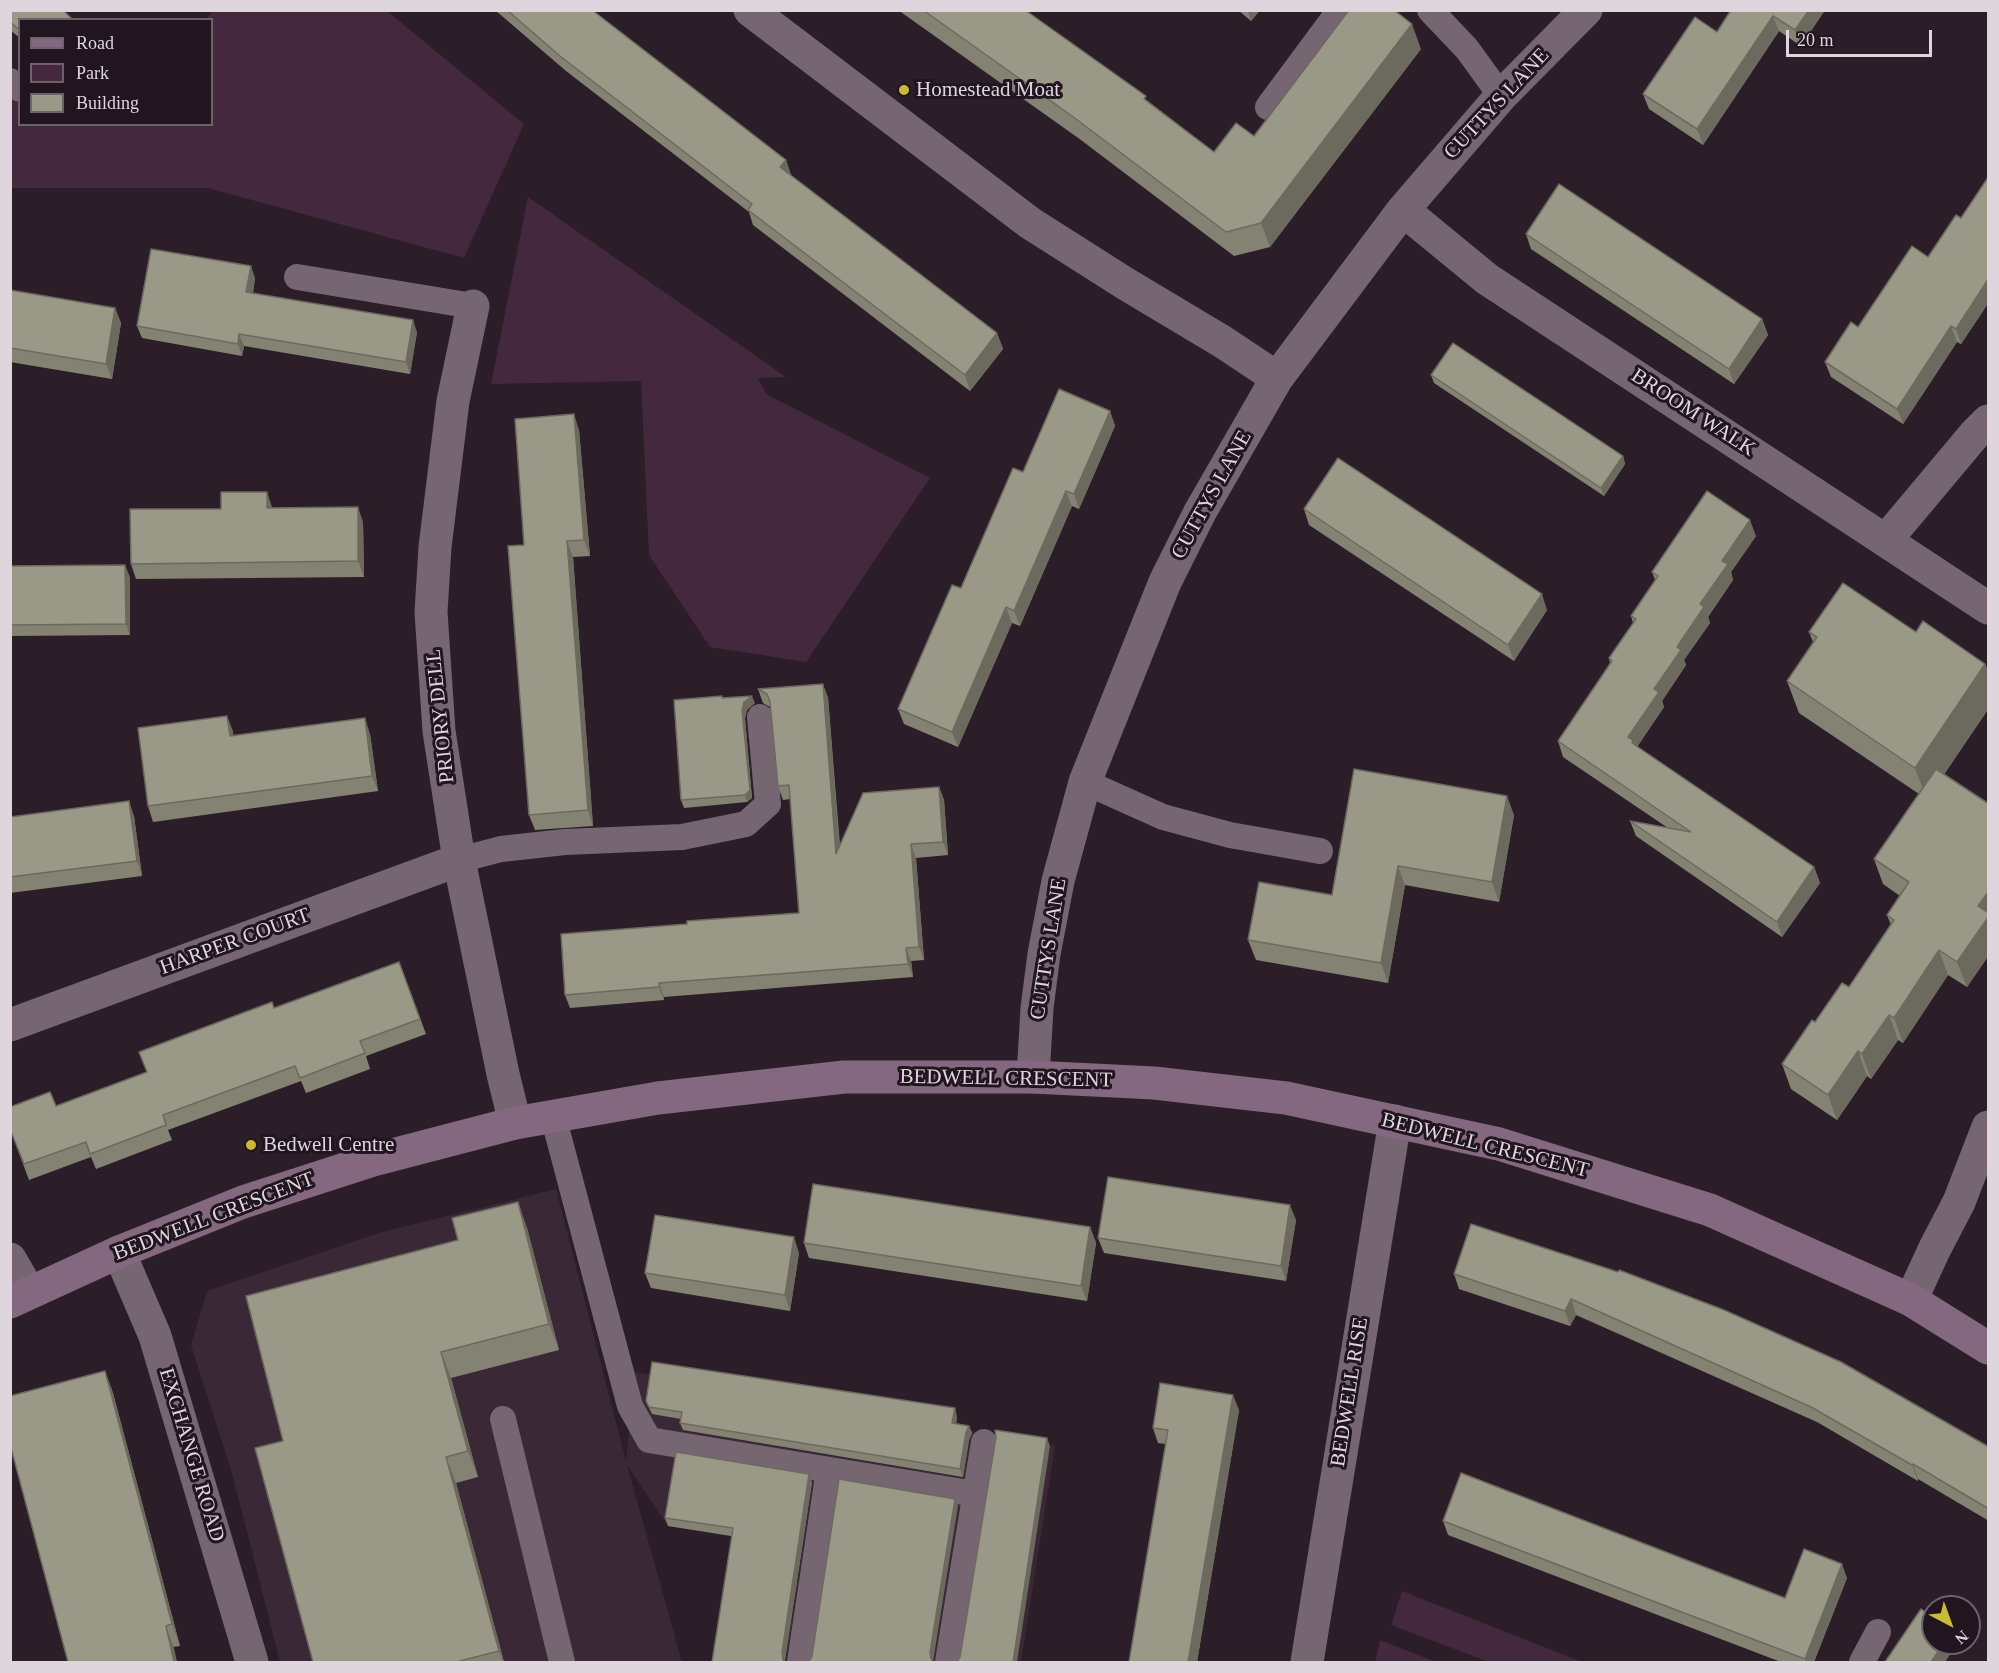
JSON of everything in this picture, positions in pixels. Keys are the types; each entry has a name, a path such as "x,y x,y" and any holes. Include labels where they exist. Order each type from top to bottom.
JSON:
{"street":[{"name":"CUTTYS LANE","path":"1033,1077 1037,1008 1044,954 1058,881 1085,782 1165,582 1200,512 1277,378 1403,210 1501,96 1586,10"},
{"path":"758,13 1030,223 1277,378"},
{"name":"BROOM WALK","path":"1403,210 1487,279 1989,608"},
{"name":"PRIORY DELL","path":"473,306 453,401 435,547 431,612 439,732 459,860 515,1123"},
{"path":"1886,540 1974,435 1989,421"},
{"name":"HARPER COURT","path":"10,1025 459,860"},
{"name":"BEDWELL CRESCENT","path":"20,1297 119,1252 243,1202 362,1163 515,1123 658,1098 844,1077 1033,1077 1154,1083 1286,1098 1499,1144 1710,1210 1911,1300 1989,1348"},
{"name":"BEDWELL RISE","path":"1306,1662 1395,1121"},
{"path":"1911,1300 1959,1202 1989,1127"},
{"name":"EXCHANGE ROAD","path":"119,1252 155,1336 252,1662"},
{"path":"10,1259 20,1297"}],"lane":[{"path":"1268,108 1340,10"},
{"path":"1430,10 1467,49 1501,96"},
{"path":"297,277 473,306"},
{"path":"459,860 501,849 565,842 682,837 746,824 768,804 760,717"},
{"path":"1085,782 1163,817 1230,835 1320,850"},
{"path":"553,1116 630,1406 649,1440 975,1494"},
{"path":"503,1419 562,1662"},
{"path":"948,1662 984,1442"},
{"path":"800,1662 829,1470"},
{"path":"1862,1662 1878,1632"}],"shaded area":[{"path":"556,1189 626,1461 635,1372 1055,1446 1021,1662 716,1662 735,1536 668,1526 627,1465 682,1662 280,1662 232,1473 191,1345 207,1291 379,1233"}],"green space":[{"path":"213,11 387,11 524,124 464,258 208,188 11,188 11,100 18,99 18,126 213,126 213,18 207,18"},
{"path":"528,197 786,377 758,378 766,394 930,478 806,662 710,647 649,555 641,381 491,384"},
{"path":"1402,1591 1582,1662 1489,1662 1391,1625"},
{"path":"1380,1640 1436,1662 1375,1662"}],"building":[{"path":"10,10 63,10 71,18 18,18 18,28 10,22"},
{"path":"507,10 592,10 786,160 780,167 997,333 965,375 748,210 752,204 560,56"},
{"path":"923,10 1025,10 1146,96 1144,99 1214,152 1236,123 1254,136 1349,10 1394,10 1412,24 1261,223 1226,232 1072,116"},
{"path":"1731,10 1809,10 1795,30 1773,16 1697,129 1643,94 1695,17 1717,32"},
{"path":"1989,176 1989,278 1956,329 1951,326 1897,409 1825,362 1851,322 1858,327 1912,246 1928,257 1956,215 1961,218"},
{"path":"1559,184 1762,319 1729,369 1526,234"},
{"path":"151,249 251,266 246,292 413,320 406,362 239,334 238,344 137,326"},
{"path":"10,290 115,308 106,364 10,348"},
{"path":"1453,343 1623,456 1601,488 1431,375"},
{"path":"1059,389 1110,411 1074,494 1066,491 1014,611 1006,607 952,732 898,709 952,585 961,588 1013,468 1023,472"},
{"path":"574,414 584,540 567,541 588,810 529,815 508,546 524,545 515,419"},
{"path":"1338,458 1542,594 1508,645 1304,509"},
{"path":"1707,491 1750,520 1722,561 1728,564 1700,604 1704,607 1677,647 1681,650 1654,689 1659,692 1628,737 1633,740 1632,743 1814,867 1777,922 1630,821 1691,832 1558,741 1612,661 1609,658 1636,619 1631,616 1658,576 1652,572"},
{"path":"221,492 267,492 267,508 358,507 358,561 131,564 130,509 221,509"},
{"path":"125,565 126,624 10,625 10,566"},
{"path":"1843,583 1916,632 1923,621 1985,664 1915,768 1787,681 1817,637 1809,632"},
{"path":"823,684 836,854 863,793 939,787 943,842 911,844 919,947 906,948 908,964 659,983 659,987 565,995 561,934 687,924 687,921 799,913 789,785 778,786 770,702 767,694 758,689"},
{"path":"722,696 722,698 752,696 744,702 742,710 750,790 745,795 681,800 674,700"},
{"path":"227,716 230,736 365,718 372,776 148,806 138,728"},
{"path":"1354,769 1507,796 1492,882 1398,866 1381,963 1248,940 1259,882 1332,895"},
{"path":"1936,769 1989,804 1989,891 1978,906 1989,913 1989,916 1957,962 1939,950 1894,1018 1889,1015 1862,1054 1858,1051 1828,1095 1782,1064 1812,1020 1815,1022 1842,983 1849,987 1894,920 1887,915 1909,882 1874,859"},
{"path":"129,801 137,861 10,877 10,817"},
{"path":"399,962 420,1019 360,1041 365,1053 300,1078 295,1066 163,1115 166,1125 90,1154 86,1142 24,1164 10,1129 10,1107 50,1092 56,1106 147,1072 139,1052 272,1002 274,1008"},
{"path":"1108,1177 1290,1205 1281,1266 1098,1238"},
{"path":"813,1184 1090,1227 1081,1286 804,1243"},
{"path":"518,1202 549,1324 441,1352 468,1451 446,1457 499,1651 456,1662 313,1662 255,1448 283,1441 246,1296 458,1240 452,1218"},
{"path":"655,1215 794,1237 785,1295 645,1273"},
{"path":"1471,1224 1618,1272 1619,1270 1724,1310 1841,1362 1989,1447 1989,1509 1811,1407 1571,1299 1565,1311 1454,1274"},
{"path":"652,1362 955,1408 952,1423 969,1426 960,1469 680,1423 682,1412 649,1407 646,1401"},
{"path":"105,1371 172,1624 166,1626 174,1662 68,1662 10,1444 10,1396"},
{"path":"1160,1383 1233,1395 1188,1662 1129,1662 1168,1430 1153,1428"},
{"path":"995,1430 1047,1438 1013,1662 957,1662 960,1657 996,1437"},
{"path":"676,1452 809,1474 782,1652 785,1662 712,1662 733,1528 665,1518"},
{"path":"1461,1473 1785,1598 1804,1549 1842,1564 1805,1659 1443,1521"},
{"path":"839,1479 955,1499 930,1652 933,1662 809,1662 812,1656"},
{"path":"1921,1609 1921,1655 1936,1655 1931,1662 1885,1662"}],"place":[{"name":"Homestead Moat","path":"904,90"},
{"name":"Bedwell Centre","path":"251,1145"}]}
